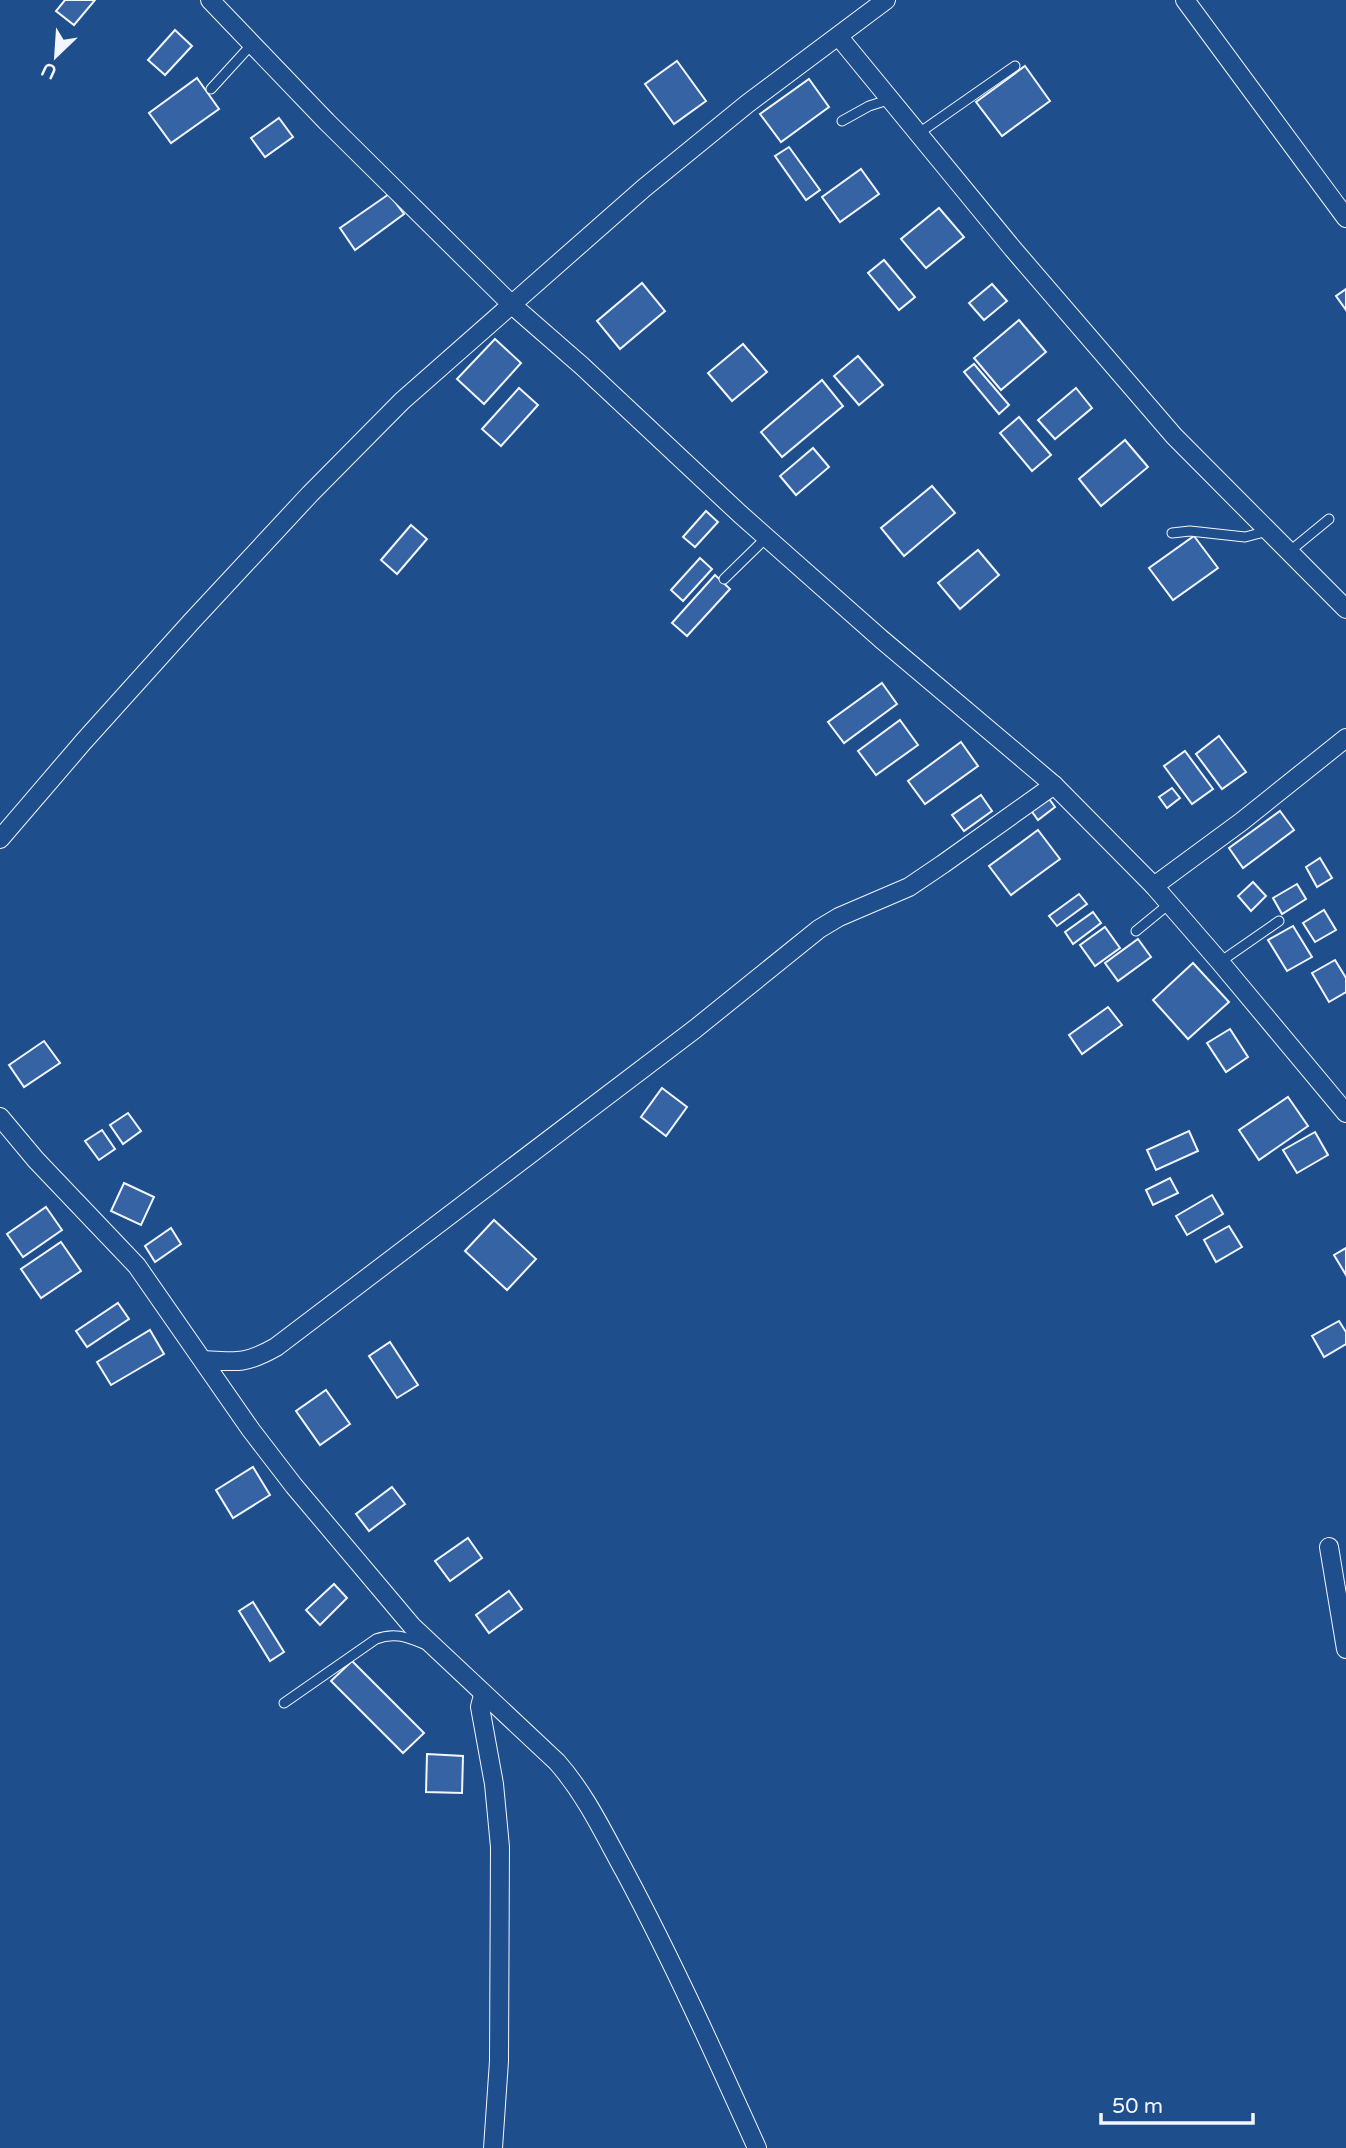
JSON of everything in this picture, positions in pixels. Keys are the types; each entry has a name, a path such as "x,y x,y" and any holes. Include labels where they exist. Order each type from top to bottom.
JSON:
{"street":[{"path":"211,0 511,304 582,366 766,538 1055,785 1169,904 1346,1114"},
{"path":"0,839 84,740 310,494 402,401 644,188 726,121 886,0"},
{"path":"1185,0 1346,218"},
{"path":"839,37 1021,258 1165,426 1346,609"},
{"path":"1153,886 1241,822 1346,738"},
{"path":"204,1360 242,1362 276,1347 695,1029 819,929 839,917 909,887 1055,785"},
{"path":"0,1117 36,1160 136,1266 251,1430 362,1567 432,1647 557,1762 585,1798 700,2021 757,2148"},
{"path":"1329,1547 1346,1649"},
{"path":"483,1695 480,1707 494,1784 500,1847 499,2060 493,2148"}],"lane":[{"path":"211,89 253,44"},
{"path":"919,133 1015,66"},
{"path":"842,121 869,106 891,99"},
{"path":"1290,551 1329,519"},
{"path":"1172,533 1190,531 1245,537 1270,530"},
{"path":"724,579 766,538"},
{"path":"1136,931 1169,904"},
{"path":"1220,962 1279,922"},
{"path":"284,1703 376,1639 388,1634 403,1635 432,1647"}],"building":[{"path":"65,0 95,0 74,25 56,11"},
{"path":"175,30 192,46 165,75 148,60"},
{"path":"677,61 706,101 674,124 645,84"},
{"path":"1025,66 1050,101 1002,136 976,102"},
{"path":"197,78 219,109 171,143 149,113"},
{"path":"809,79 829,107 781,142 760,114"},
{"path":"279,118 293,137 265,157 251,138"},
{"path":"789,147 820,190 806,200 775,156"},
{"path":"861,169 879,194 840,222 822,197"},
{"path":"389,194 404,214 355,250 340,228"},
{"path":"939,208 964,237 926,268 901,239"},
{"path":"884,260 915,297 899,310 868,273"},
{"path":"642,283 665,311 620,349 597,321"},
{"path":"992,284 1007,301 984,320 969,303"},
{"path":"1346,289 1346,310 1336,296"},
{"path":"1019,320 1046,352 1001,390 974,358"},
{"path":"495,339 521,363 484,404 457,379"},
{"path":"743,344 767,372 732,401 708,373"},
{"path":"858,356 883,385 859,405 834,376"},
{"path":"974,364 1009,405 999,414 964,372"},
{"path":"822,380 843,406 782,457 761,432"},
{"path":"519,388 538,405 501,446 482,429"},
{"path":"1076,388 1092,408 1055,439 1038,420"},
{"path":"1019,417 1051,455 1032,471 1000,433"},
{"path":"1125,440 1148,467 1101,506 1079,479"},
{"path":"813,448 829,467 796,495 780,476"},
{"path":"932,486 955,513 904,556 881,528"},
{"path":"706,511 718,522 695,547 683,537"},
{"path":"411,525 427,539 397,574 381,560"},
{"path":"1194,536 1218,568 1173,600 1149,568"},
{"path":"978,550 999,575 960,609 938,583"},
{"path":"700,558 712,569 683,601 671,590"},
{"path":"715,575 730,589 687,636 672,623"},
{"path":"882,683 897,704 844,743 828,722"},
{"path":"900,720 918,745 876,775 858,751"},
{"path":"1219,736 1246,772 1222,789 1196,754"},
{"path":"961,742 978,766 925,804 908,781"},
{"path":"1185,751 1213,789 1192,804 1164,766"},
{"path":"1172,788 1180,798 1167,808 1159,797"},
{"path":"981,795 992,811 964,831 952,815"},
{"path":"1047,796 1055,807 1038,820 1030,809"},
{"path":"1280,811 1294,830 1243,868 1229,848"},
{"path":"1038,830 1060,859 1011,895 989,866"},
{"path":"1320,858 1332,878 1317,887 1306,867"},
{"path":"1253,882 1266,896 1251,911 1238,896"},
{"path":"1297,884 1306,899 1282,914 1273,898"},
{"path":"1079,894 1087,904 1057,926 1049,916"},
{"path":"1324,910 1336,930 1315,942 1303,923"},
{"path":"1093,912 1101,923 1073,944 1065,932"},
{"path":"1293,926 1312,957 1287,971 1268,940"},
{"path":"1105,927 1120,948 1095,966 1080,945"},
{"path":"1138,939 1151,957 1118,981 1105,963"},
{"path":"1335,960 1346,978 1346,992 1329,1002 1312,973"},
{"path":"1193,963 1229,1002 1188,1039 1153,1000"},
{"path":"1108,1007 1122,1025 1082,1054 1069,1035"},
{"path":"1230,1029 1248,1057 1226,1072 1207,1043"},
{"path":"44,1041 60,1063 24,1087 9,1065"},
{"path":"662,1088 687,1107 666,1136 641,1117"},
{"path":"1288,1097 1308,1126 1259,1160 1239,1130"},
{"path":"128,1113 141,1131 123,1144 110,1125"},
{"path":"102,1130 115,1149 99,1160 85,1141"},
{"path":"1189,1131 1198,1151 1156,1170 1147,1150"},
{"path":"1315,1132 1328,1155 1297,1173 1283,1150"},
{"path":"1170,1178 1178,1193 1153,1205 1146,1190"},
{"path":"124,1183 154,1197 141,1225 111,1211"},
{"path":"1212,1195 1223,1214 1187,1235 1176,1216"},
{"path":"46,1207 62,1230 23,1257 7,1234"},
{"path":"494,1220 536,1259 507,1290 465,1251"},
{"path":"1229,1226 1242,1247 1216,1262 1204,1240"},
{"path":"171,1228 181,1244 155,1262 145,1246"},
{"path":"61,1242 81,1271 41,1298 21,1269"},
{"path":"1346,1248 1346,1275 1334,1255"},
{"path":"118,1303 129,1319 87,1347 76,1331"},
{"path":"1339,1321 1346,1332 1346,1344 1324,1357 1312,1336"},
{"path":"150,1330 164,1354 111,1385 97,1362"},
{"path":"390,1342 418,1385 397,1398 369,1356"},
{"path":"326,1390 350,1424 320,1445 296,1411"},
{"path":"253,1467 270,1495 233,1518 216,1490"},
{"path":"392,1487 405,1504 369,1531 356,1514"},
{"path":"468,1538 482,1558 450,1581 435,1561"},
{"path":"334,1584 347,1598 320,1625 306,1610"},
{"path":"509,1591 522,1609 489,1633 476,1615"},
{"path":"253,1602 284,1652 270,1661 239,1611"},
{"path":"352,1661 424,1733 403,1753 331,1681"},
{"path":"427,1754 463,1756 462,1793 426,1792"}]}
